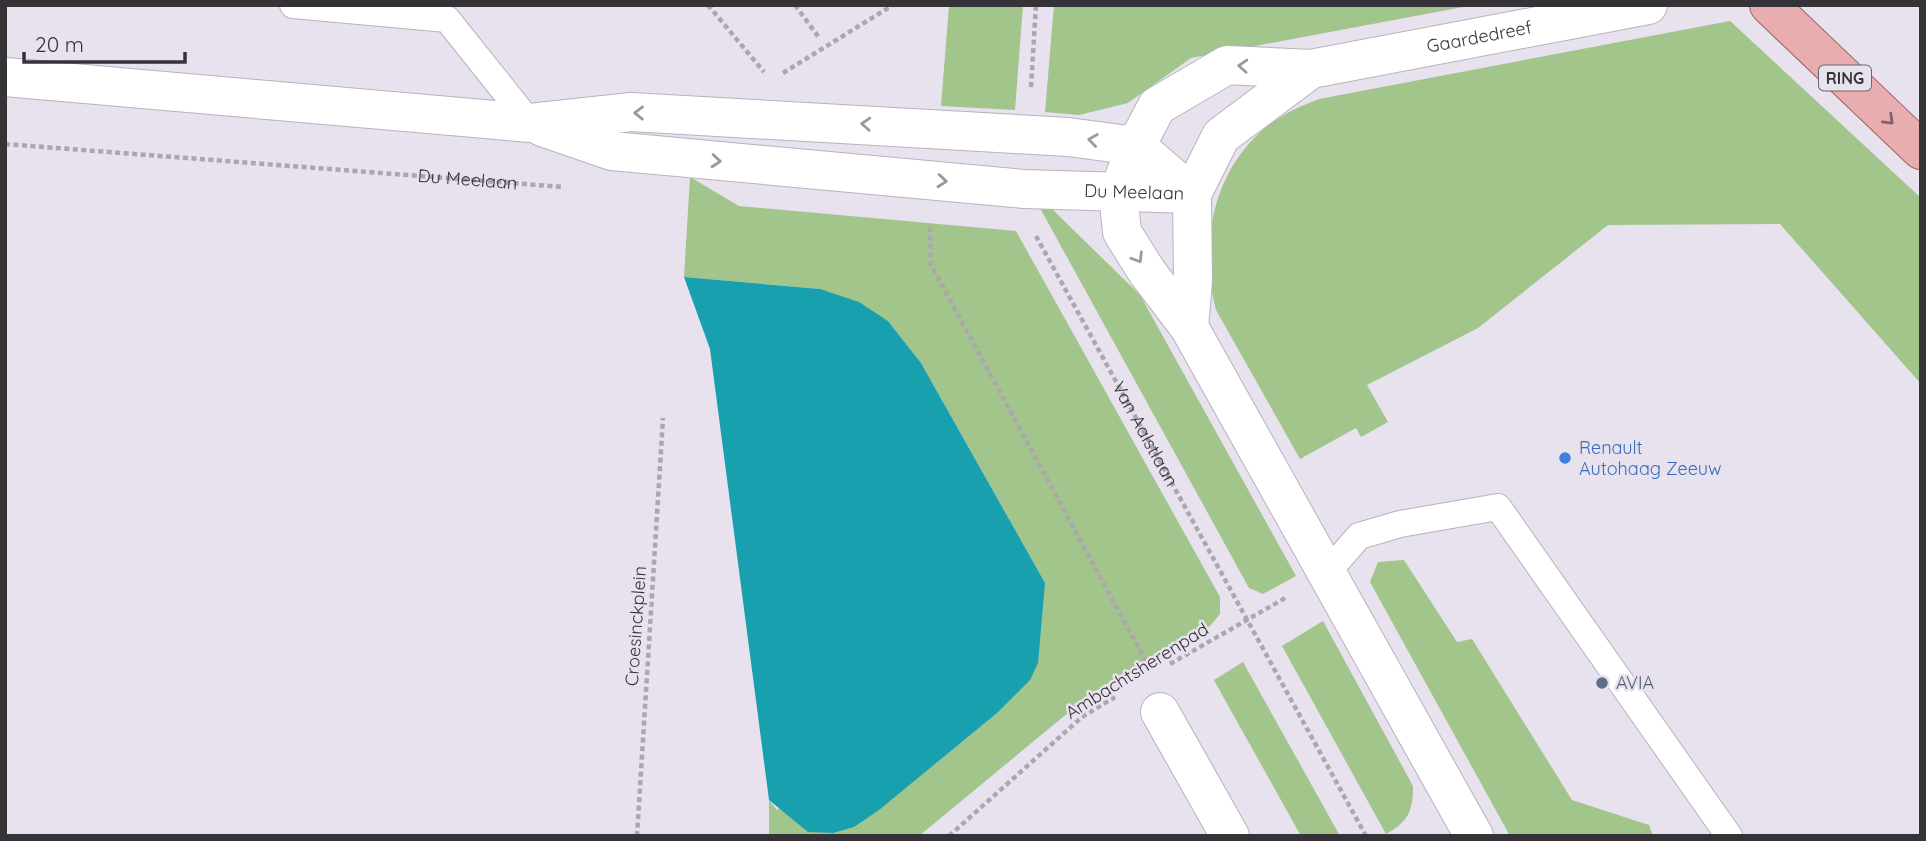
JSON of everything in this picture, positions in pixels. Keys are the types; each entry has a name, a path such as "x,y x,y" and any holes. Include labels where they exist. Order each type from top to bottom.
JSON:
{"main road":[{"name":"RING","path":"1769,5 1921,150"}],"street":[{"name":"Gaardedreef","path":"1136,146 1157,106 1227,65 1311,69 1648,5"},
{"name":"Gaardedreef","path":"1192,194 1221,136 1311,69"},
{"name":"Du Meelaan","path":"5,77 530,123 631,112 1027,134 1136,146 1192,194"},
{"name":"Du Meelaan","path":"530,123 612,151 1024,189 1118,194 1192,194"},
{"path":"1136,146 1118,194 1122,232 1147,272 1189,327 1468,833"},
{"path":"1189,327 1193,281 1192,194"},
{"path":"1160,712 1230,836"}],"lane":[{"path":"293,5 447,19 530,123"},
{"path":"1326,574 1359,536 1401,524 1498,507 1729,836"}],"path":[{"path":"708,5 771,80"},
{"path":"795,5 820,39"},
{"path":"1027,134 1036,5"},
{"name":"Du Meelaan","path":"5,144 571,188"},
{"name":"Van Aalstlaan","path":"1024,189 1025,218 1366,836"},
{"path":"930,216 931,265 1152,674"},
{"name":"Croesinckplein","path":"637,836 663,418"},
{"name":"Ambachtsherenpad","path":"1165,667 1249,620"},
{"name":"Ambachtsherenpad","path":"949,836 1082,717 1117,696"}],"green space":[{"path":"949,5 1023,5 1015,110 941,106"},
{"path":"1054,5 1474,5 1191,58 1128,103 1079,115 1045,112"},
{"path":"1730,21 1921,198 1921,384 1780,224 1608,225 1478,328 1367,385 1388,422 1361,437 1356,428 1300,459 1216,310 1211,283 1211,227 1217,200 1242,152 1261,132 1288,113 1319,99"},
{"path":"690,177 739,206 1016,231 1220,597 1220,614 1210,626 1092,693 919,836 769,836 769,800 777,810 1045,583 921,363 888,321 820,289 684,277"},
{"path":"1040,208 1051,208 1140,295 1296,576 1263,594 1249,588"},
{"path":"1404,560 1457,642 1472,639 1572,800 1649,825 1653,836 1510,836 1370,582 1378,562"},
{"path":"1323,621 1413,786 1408,815 1400,825 1386,834 1282,646"},
{"path":"1243,662 1340,836 1301,836 1225,700 1214,680"}],"water":[{"path":"684,277 820,289 859,302 888,321 921,363 1045,583 1038,663 1030,680 997,713 879,810 854,827 833,833 808,832 769,800 710,349"}],"place":[{"name":"Renault Autohaag Zeeuw","path":"1565,458"},
{"name":"AVIA","path":"1602,683"}]}
